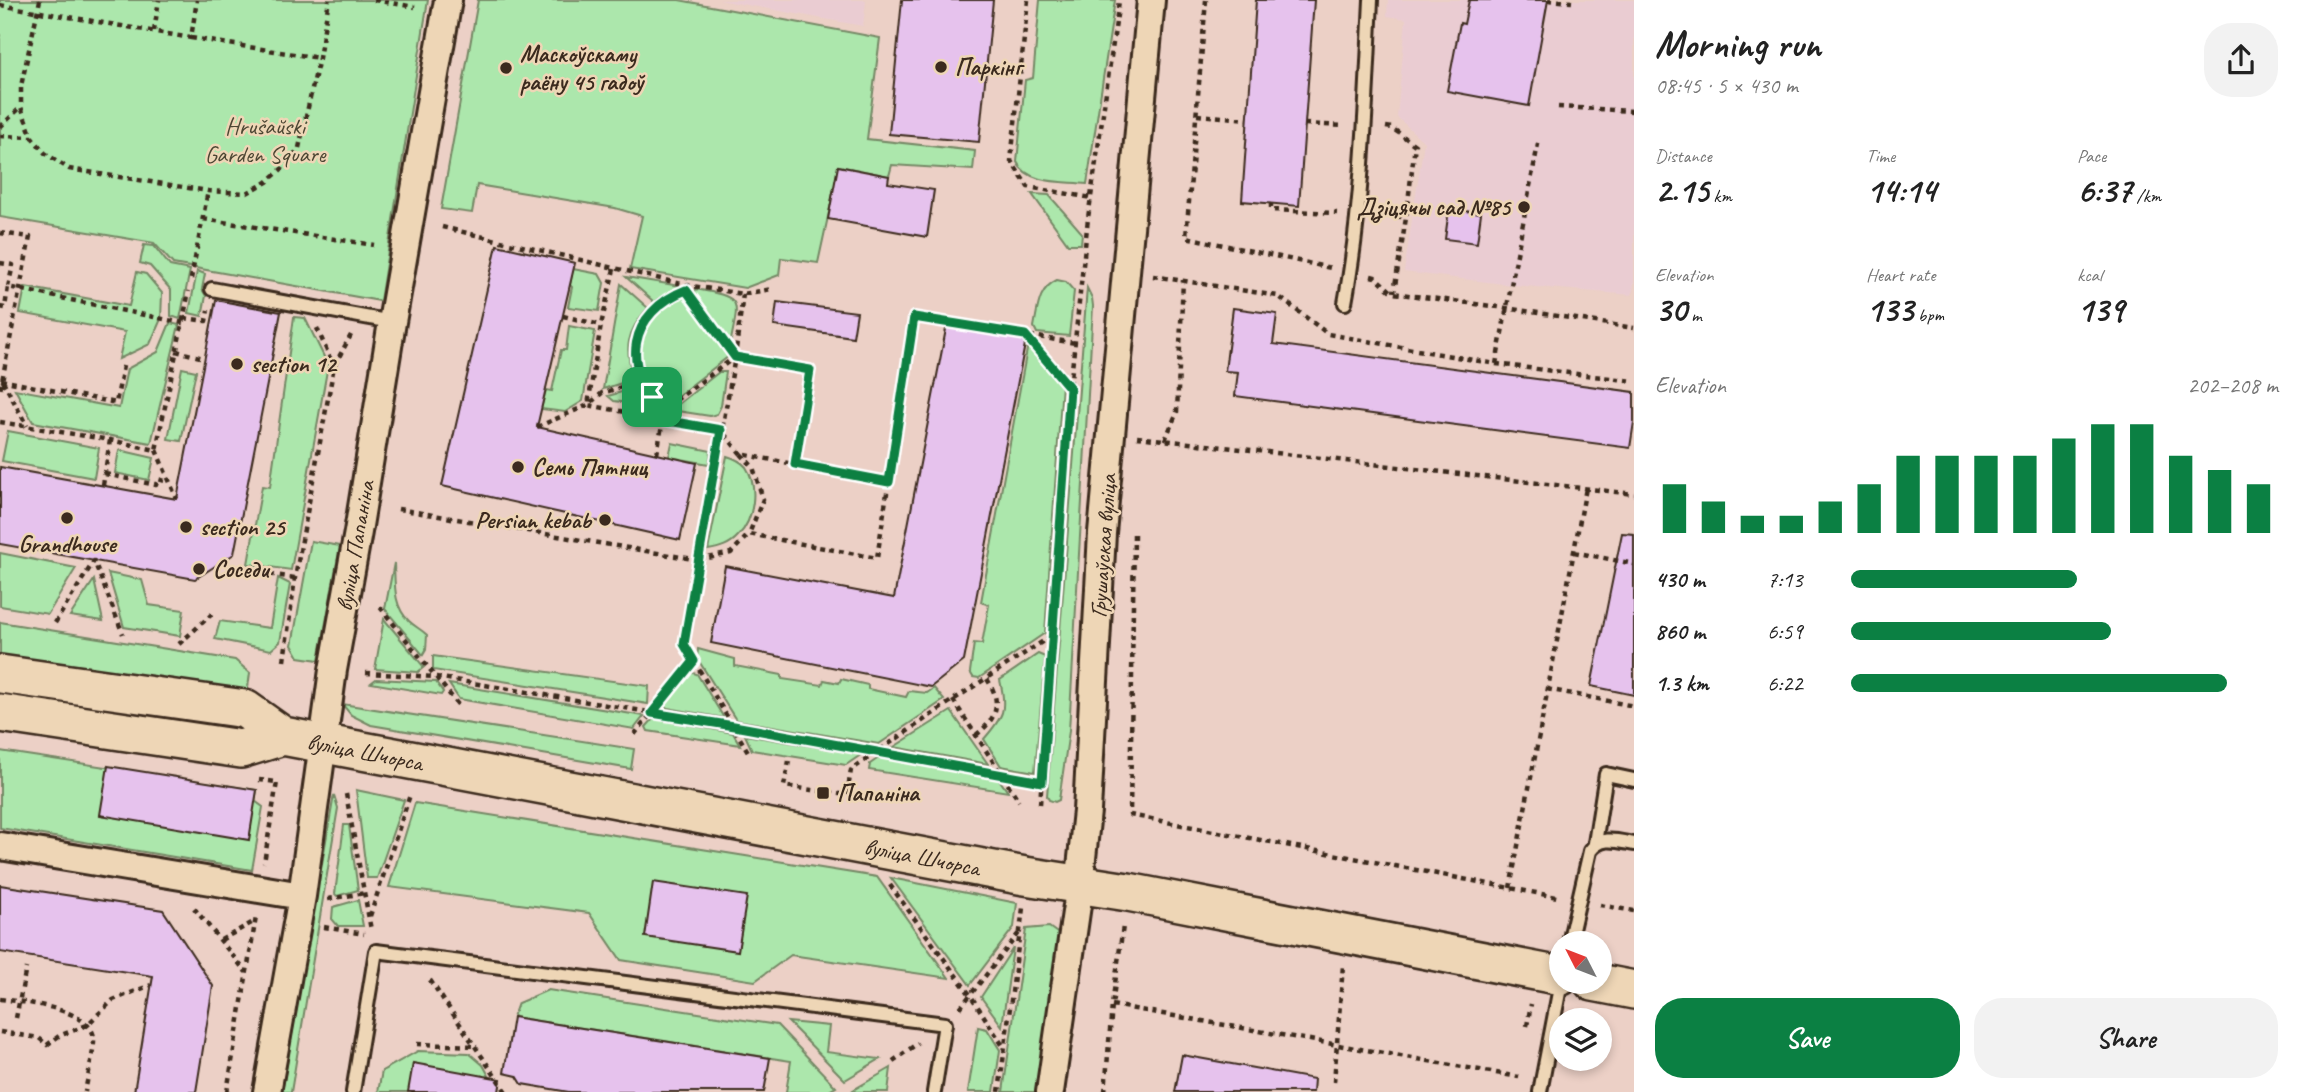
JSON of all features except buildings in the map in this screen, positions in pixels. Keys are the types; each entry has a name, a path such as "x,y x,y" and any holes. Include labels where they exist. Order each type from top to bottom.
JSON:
{"main road":[{"name":"вуліца Шчорса","path":"0,674 245,709 283,737"},
{"name":"вуліца Шчорса","path":"0,713 241,749 283,737 1025,876 1128,891 1549,974"},
{"path":"1612,985 1634,989"}],"street":[{"name":"вуліца Папаніна","path":"267,1092 315,898 323,744 333,670 448,0"},
{"name":"Грушаўская вуліца","path":"1050,1092 1087,811 1102,533 1151,0"},
{"path":"0,846 315,898"}],"lane":[{"path":"1345,303 1365,114 1371,0"},
{"path":"212,289 392,322"},
{"path":"1572,931 1590,851 1595,844 1606,774 1634,780"},
{"path":"1595,844 1607,839 1634,844"},
{"path":"354,1092 376,951 945,1024 934,1092"},
{"path":"1540,1092 1559,994"}],"path":[{"path":"40,0 21,86 21,107 32,137 45,153 69,169 208,191 247,193 267,182 286,165 299,148 329,0"},
{"path":"154,31 159,0"},
{"path":"191,38 197,0"},
{"path":"374,0 415,7"},
{"path":"1028,0 1011,161 1028,187 1092,198"},
{"path":"1040,804 1070,388 1119,0"},
{"path":"1206,0 1186,237 1376,277 1394,293 1634,328"},
{"path":"1548,0 1572,2"},
{"path":"0,5 318,58"},
{"path":"0,127 21,107"},
{"path":"1559,107 1634,111"},
{"path":"1365,114 1380,126 1392,128 1415,145 1394,293"},
{"path":"1197,115 1248,119"},
{"path":"1305,124 1346,126"},
{"path":"0,136 32,137"},
{"path":"1496,364 1539,139"},
{"path":"177,499 156,450 208,191"},
{"path":"1271,203 1271,210 1340,213"},
{"path":"1373,212 1406,218"},
{"path":"203,219 374,245"},
{"path":"442,228 686,288 743,294 772,289"},
{"path":"0,233 30,237 0,391"},
{"path":"0,263 13,265 5,308 0,307"},
{"path":"588,405 601,325 614,269"},
{"path":"1148,276 1278,296 1328,334 1496,364 1634,381"},
{"path":"1165,440 1178,412 1183,280"},
{"path":"8,287 183,320 206,321 206,318"},
{"path":"686,288 735,357 810,370 795,464"},
{"path":"665,408 652,397 642,383 635,351 638,334 645,319 670,296 686,288"},
{"path":"743,294 735,357 684,644 750,755"},
{"path":"562,316 601,325"},
{"path":"750,534 877,558 914,317 1075,343"},
{"path":"1025,335 1070,388"},
{"path":"176,351 204,358"},
{"path":"657,454 665,408 735,357"},
{"path":"1,381 116,403 123,366"},
{"path":"1,381 27,426"},
{"path":"537,427 588,405 603,393 638,382"},
{"path":"398,509 699,560 731,553 750,534 764,499 754,467 721,430 588,405"},
{"path":"0,422 156,450"},
{"path":"1135,450 1137,424"},
{"path":"1136,437 1634,494"},
{"path":"103,485 110,440"},
{"path":"741,454 889,482"},
{"path":"105,474 156,485 158,479 169,482"},
{"path":"1510,888 1587,488"},
{"path":"1134,530 1130,816 1634,911"},
{"path":"1574,552 1634,564"},
{"path":"55,623 94,561 123,635"},
{"path":"260,573 295,578"},
{"path":"380,607 459,706"},
{"path":"179,644 212,614"},
{"path":"789,761 784,786 847,794 852,770 876,751 1051,636"},
{"path":"634,734 694,661"},
{"path":"366,673 436,677 734,726 1042,782"},
{"path":"976,735 986,727 996,706 993,689 986,679"},
{"path":"1547,689 1634,706"},
{"path":"953,700 1018,801"},
{"path":"227,1092 277,782"},
{"path":"369,918 412,791"},
{"path":"883,876 971,996 1005,1049"},
{"path":"315,898 365,893"},
{"path":"999,1092 1023,904"},
{"path":"1105,1092 1112,1006 1125,913"},
{"path":"220,940 255,920"},
{"path":"324,927 372,935"},
{"path":"893,1060 945,1024 971,996 1020,932"},
{"path":"1334,1082 1343,958"},
{"path":"16,1018 26,968"},
{"path":"0,1032 39,1038 47,1045 59,1036 87,1025 113,1000 151,985"},
{"path":"0,999 63,1010 87,1025 94,1037 85,1092"},
{"path":"1112,1006 1519,1077"},
{"path":"417,1045 477,1046"}],"shaded area":[{"path":"719,0 866,0 863,26"},
{"name":"Дзіцячы сад №85","path":"1388,0 1634,0 1632,295 1404,272 1424,142 1397,117 1406,19 1387,16"}],"green space":[{"name":"Hrušaŭski Garden Square","path":"0,0 428,0 380,301 173,264 154,243 0,217"},
{"path":"478,0 679,0 880,38 867,139 975,151 973,170 892,165 889,176 839,166 818,263 781,258 779,275 745,288 630,269 642,216 615,208 477,185 472,213 441,209"},
{"path":"1040,0 1115,0 1087,184 1038,178 1029,175 1017,162 1025,80 1033,78"},
{"path":"1032,194 1049,195 1082,233 1081,244 1068,244"},
{"path":"144,245 154,246 170,266 190,270 180,319 171,316 171,290 150,266 140,263"},
{"path":"573,269 599,274 604,283 599,311 568,307"},
{"path":"197,271 205,274 202,289 206,296 202,316 189,313"},
{"path":"137,272 146,274 162,293 161,319 150,344 119,359 125,332 20,313 25,287 129,306"},
{"path":"626,277 680,286 680,290 654,302"},
{"path":"1057,280 1066,282 1074,291 1069,336 1037,333 1034,327 1042,294"},
{"path":"621,284 648,308 635,325 629,341 629,359 634,379 603,389"},
{"path":"1087,288 1093,306 1069,731 1059,800 1055,802 1047,796"},
{"path":"696,289 723,295 734,303 736,309 730,345 694,294"},
{"path":"685,295 729,356 667,404 653,390 643,374 639,346 643,333 659,310"},
{"path":"294,317 305,318 328,365 291,570 248,564 262,486 270,487"},
{"path":"170,323 179,325 151,443 33,422 15,389 119,408 127,369 158,352"},
{"path":"569,326 595,331 583,401 565,412 541,409 546,390 552,391 561,350 566,350"},
{"path":"1028,344 1062,384 1045,633 979,678 973,677 970,672 974,643 982,644 989,605 981,602"},
{"path":"182,368 196,371 181,441 168,439"},
{"path":"719,372 726,372 721,406 717,414 710,416 671,410"},
{"path":"639,387 658,407 614,401 608,396"},
{"path":"8,431 99,448 94,478 2,461"},
{"path":"672,443 711,451 709,464 669,457"},
{"path":"119,450 154,458 149,480 115,473"},
{"path":"727,456 746,467 752,484 753,503 748,521 735,539 724,546 708,550"},
{"path":"311,541 340,546 319,660 299,657 292,645"},
{"path":"0,553 76,568 48,614 0,606"},
{"path":"394,563 400,609 409,621 427,635 423,655 385,609"},
{"path":"108,573 142,580 149,605 184,610 180,636 124,627"},
{"path":"278,578 290,584 280,642 271,650 215,639 220,621 270,628"},
{"path":"94,580 103,621 70,616"},
{"path":"384,619 424,667 418,672 375,669"},
{"path":"0,622 235,660 250,673 247,695 0,659"},
{"path":"698,649 735,659 735,666 782,675 782,679 822,685 824,680 839,683 841,679 868,685 868,689 906,697 909,691 927,693 934,688 944,700 879,744 736,720 697,658"},
{"path":"1038,654 1045,657 1035,772 1001,766 984,739 1002,712 1000,680"},
{"path":"433,656 649,686 648,704 433,670"},
{"path":"689,672 697,674 724,718 662,707"},
{"path":"376,679 436,682 443,692 441,695 371,683"},
{"path":"449,684 644,716 634,729 459,699"},
{"path":"342,704 634,749 631,769 371,725 351,715"},
{"path":"951,711 988,764 894,747"},
{"path":"654,718 733,733 740,745 648,731 646,727"},
{"path":"745,735 862,754 846,765 752,750"},
{"path":"0,751 257,790 255,801 263,807 252,870 0,828"},
{"path":"880,757 998,778 1008,792 869,770 870,764"},
{"path":"356,790 404,800 377,878 367,878"},
{"path":"334,795 338,808 291,1092 282,1092"},
{"path":"415,803 877,877 949,978 791,955 755,981 621,960 589,913 389,887"},
{"path":"344,825 349,825 358,890 337,896 335,894"},
{"path":"891,878 1017,903 1014,927 970,985"},
{"path":"358,900 363,926 338,926 332,919 333,907"},
{"path":"1049,927 1060,935 1036,1092 1003,1092 1026,929"},
{"path":"1013,948 1002,1026 981,997"},
{"path":"548,990 777,1025 836,1087 827,1092 786,1092 791,1061 513,1017 518,1003"},
{"path":"788,1022 829,1026 826,1052 880,1059 845,1080"},
{"path":"978,1027 987,1029 1000,1050 994,1092 968,1092"},
{"path":"418,1051 469,1053 483,1065 498,1092 378,1092 382,1071"},
{"path":"891,1068 888,1092 853,1090"}],"place":[{"name":"Паркінг","path":"941,67"},
{"name":"Маскоўскаму раёну 45 гадоў","path":"506,68"},
{"name":"Дзіцячы сад №85","path":"1524,207"},
{"name":"section 12","path":"237,364"},
{"name":"Семь Пятниц","path":"518,467"},
{"name":"Grandhouse","path":"67,518"},
{"name":"Persian kebab","path":"605,520"},
{"name":"section 25","path":"186,527"},
{"name":"Соседи","path":"199,569"},
{"name":"Папаніна","path":"823,793"}],"route":[{"path":"686,290 735,357 810,370 795,464 889,482 914,317 1025,335 1070,388 1042,782 652,713 694,661 684,644 721,430 663,420 665,408 652,397 642,383 637,368 635,351 638,334 645,319 657,306 670,296 686,290"}]}
